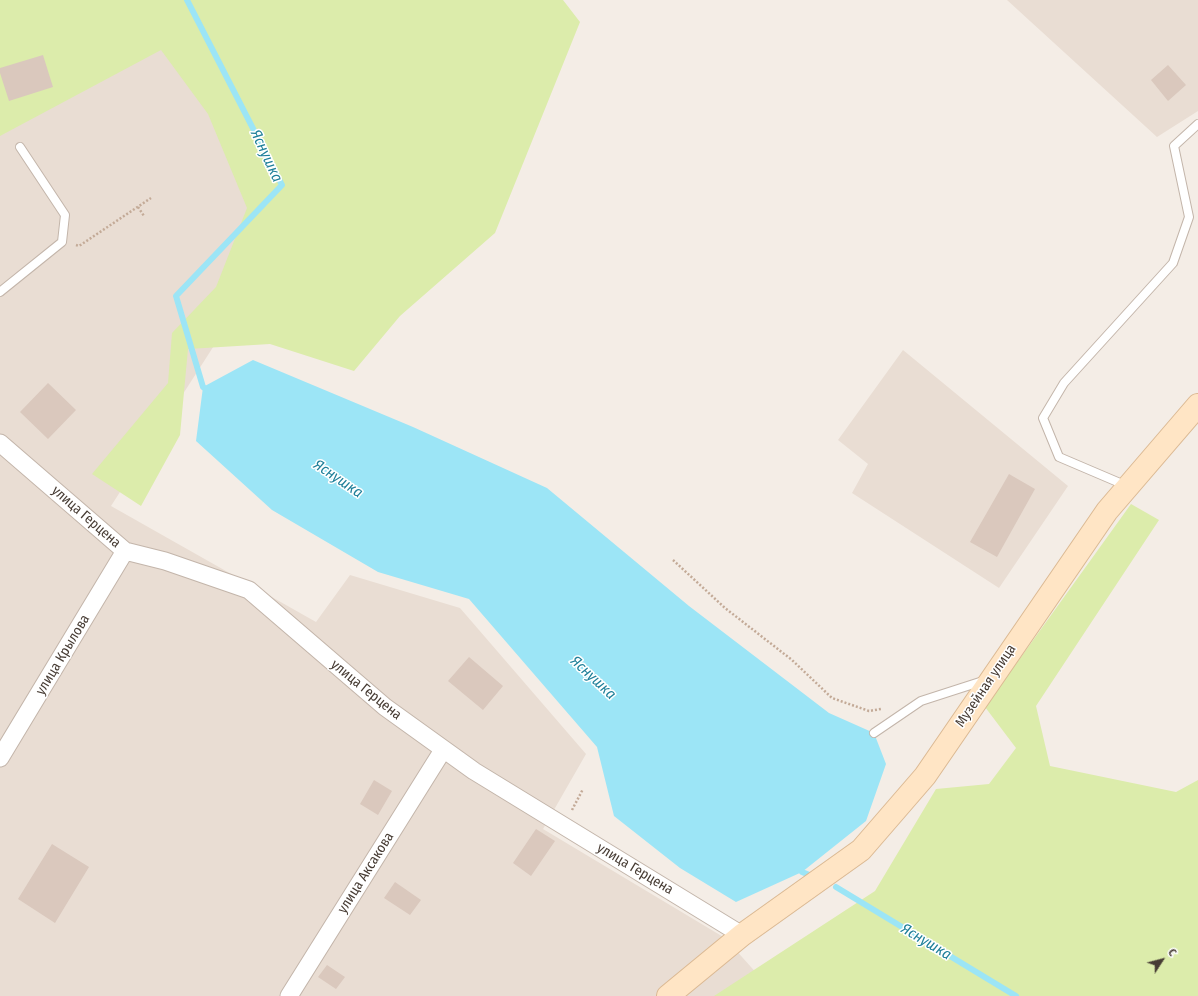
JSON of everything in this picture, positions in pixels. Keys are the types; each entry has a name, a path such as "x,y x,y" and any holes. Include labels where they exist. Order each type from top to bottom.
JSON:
{"street":[{"name":"Музейная улица","path":"668,996 742,935 861,850 925,776 1107,510 1198,405"},
{"name":"улица Герцена","path":"0,442 125,551 165,562 248,590 385,708 443,750 474,771 742,935"},
{"name":"улица Крылова","path":"0,758 125,551"},
{"name":"улица Аксакова","path":"289,996 443,750"}],"lane":[{"path":"1128,486 1059,457 1043,418 1064,383 1173,263 1189,217 1174,146 1198,124"},
{"path":"0,292 62,242 65,215 20,147"},
{"path":"874,733 921,701 992,678"}],"path":[{"path":"62,242 79,246 151,198"},
{"path":"138,207 144,216"},
{"path":"672,560 725,608 792,660 832,698 869,711 884,708"}],"shaded area":[{"path":"1007,0 1198,0 1198,111 1157,137"},
{"path":"160,27 296,218 111,506 316,622 350,575 460,608 586,754 543,829 725,938 777,996 0,996 0,120"},
{"path":"903,350 1068,486 999,588 852,493 868,464 838,440"}],"green space":[{"path":"0,0 563,0 580,22 495,233 400,316 354,371 270,344 188,349 180,435 141,506 92,474 168,383 172,333 216,287 247,208 208,114 161,50 0,136"},
{"path":"1131,504 1159,520 1036,706 1050,766 1176,792 1198,780 1198,996 714,996 875,891 936,789 989,784 1016,748 985,707"}],"water":[{"path":"253,360 413,427 547,488 689,606 829,713 874,733 886,764 866,821 802,872 736,902 680,868 614,816 597,747 469,599 378,572 272,510 196,441 203,387"}],"building":[{"path":"43,55 53,87 9,101 0,73 0,68"},
{"path":"1168,65 1186,85 1168,101 1151,80"},
{"path":"48,383 76,410 48,439 20,412"},
{"path":"1009,474 1035,489 997,557 970,542"},
{"path":"469,657 503,686 483,710 448,681"},
{"path":"374,780 392,791 378,815 360,804"},
{"path":"536,829 555,841 531,876 513,863"},
{"path":"52,844 89,867 55,923 18,899"},
{"path":"395,882 421,900 410,915 384,898"},
{"path":"327,965 345,977 336,989 318,977"}],"waterway":[{"name":"Яснушка","path":"187,0 282,185 176,296 203,387 209,391"},
{"name":"Яснушка","path":"796,866 802,872 812,876"},
{"name":"Яснушка","path":"836,887 1016,996"}]}
